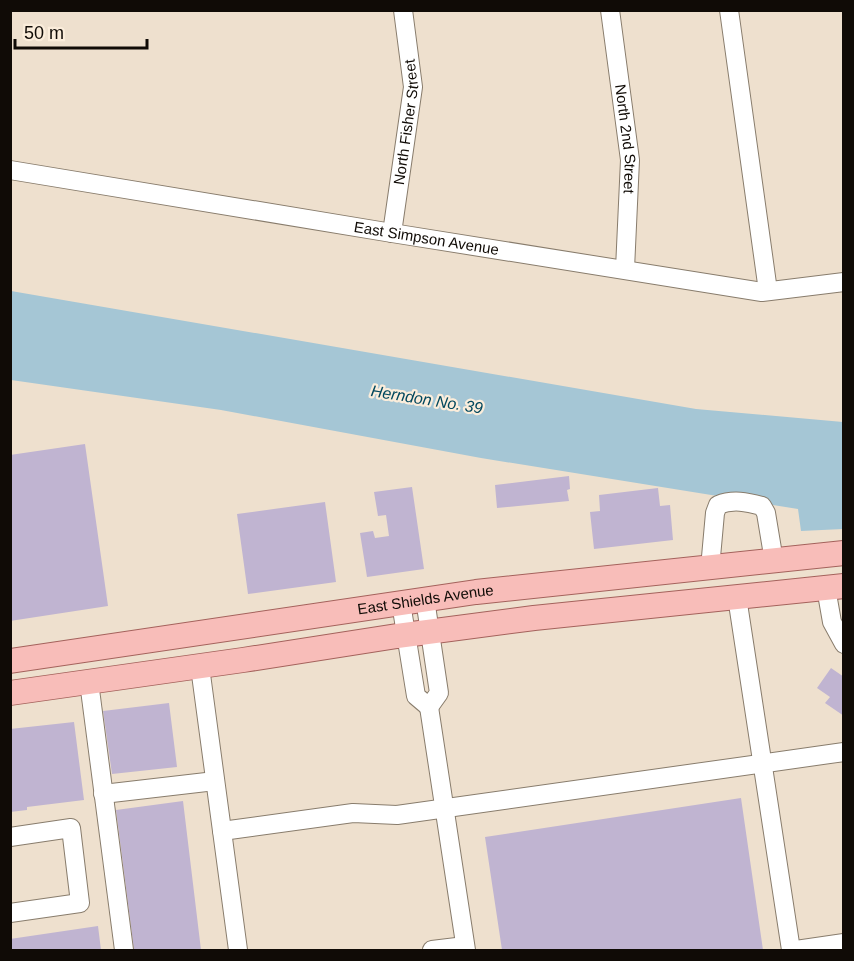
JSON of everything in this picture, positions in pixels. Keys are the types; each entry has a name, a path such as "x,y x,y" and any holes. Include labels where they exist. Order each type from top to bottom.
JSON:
{"main road":[{"name":"East Shields Avenue","path":"10,661 476,592 843,553"},
{"name":"East Shields Avenue","path":"10,693 534,618 835,587"}],"street":[{"name":"North Fisher Street","path":"392,233 413,87 403,10"},
{"name":"North 2nd Street","path":"610,10 630,160 625,269"},
{"path":"729,10 768,291"},
{"name":"East Simpson Avenue","path":"10,170 762,292 843,282"},
{"path":"710,568 715,513 718,505 728,501 762,506 766,513 774,561"},
{"path":"835,587 832,622 843,644"},
{"path":"738,597 793,951 843,944"},
{"path":"413,601 418,633 416,696 429,707 465,948 432,951"},
{"path":"200,667 237,951"},
{"path":"89,682 124,951"},
{"path":"222,831 353,813 397,815 843,752"},
{"path":"103,794 215,781"},
{"path":"10,837 71,828 80,903 10,913"}],"water":[{"name":"Herndon No. 39","path":"11,291 696,409 843,422 843,529 801,531 798,509 481,458 221,410 11,380"}],"building":[{"path":"85,444 108,606 10,621 10,455"},
{"path":"569,476 570,489 567,490 569,501 497,508 495,485"},
{"path":"412,487 424,569 367,577 360,533 373,531 375,538 389,536 386,515 378,516 374,492"},
{"path":"658,488 660,506 670,505 673,540 594,549 590,512 600,511 599,495"},
{"path":"325,502 336,582 248,594 237,514"},
{"path":"831,668 844,677 844,716 825,703 830,697 817,688"},
{"path":"169,703 177,767 112,774 103,711"},
{"path":"74,722 84,800 27,807 27,810 10,812 10,729"},
{"path":"741,798 763,950 502,950 485,837"},
{"path":"183,801 201,950 134,950 116,810"},
{"path":"98,926 101,950 10,950 10,939"}]}
